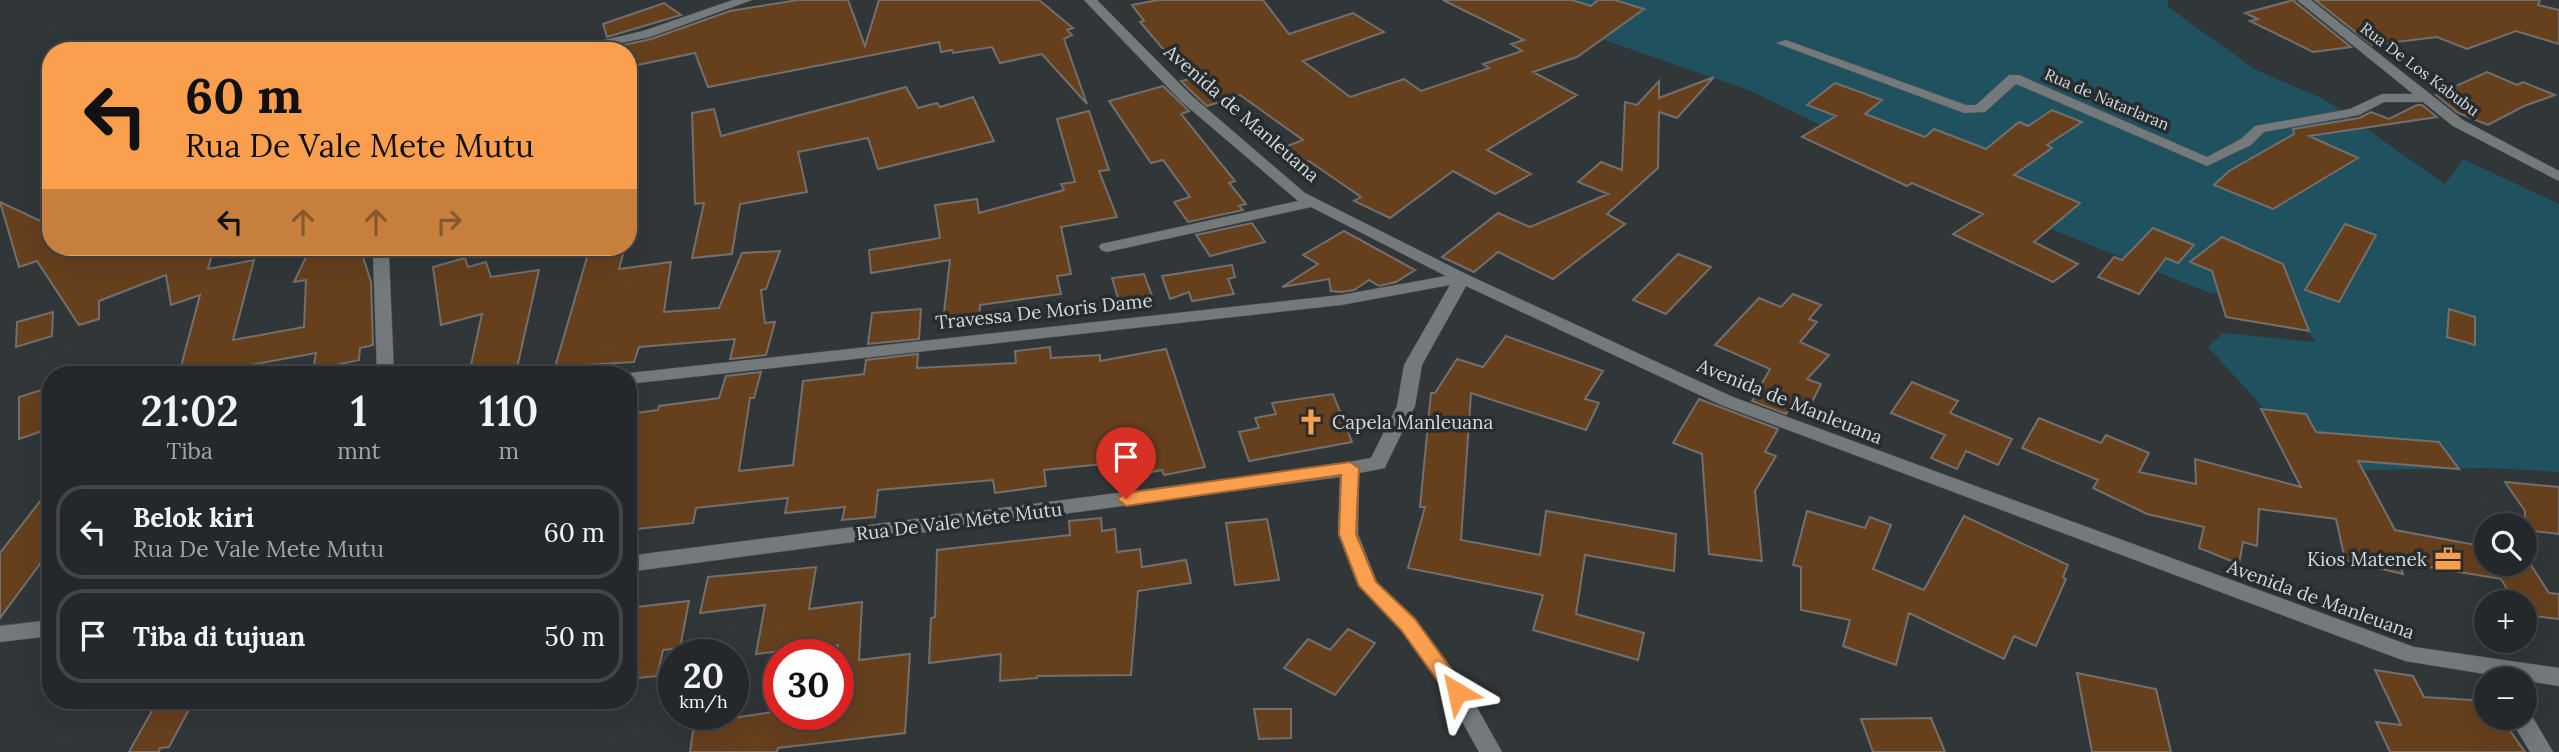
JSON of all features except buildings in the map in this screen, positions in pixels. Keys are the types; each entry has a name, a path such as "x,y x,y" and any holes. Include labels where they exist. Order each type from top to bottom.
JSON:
{"street":[{"path":"607,42 646,34 680,20 746,0"},
{"name":"Avenida de Manleuana","path":"1090,0 1187,99 1300,196 1462,278 1740,406 2413,655 2474,668"},
{"name":"Rua De Los Kabubu","path":"2303,0 2458,123 2559,177"},
{"name":"Rua de Natarlaran","path":"1782,43 1964,109 1980,109 2014,78 2207,162 2246,142 2260,129 2354,112 2382,98 2426,98"},
{"path":"1107,247 1315,202"},
{"path":"379,256 385,366"},
{"name":"Travessa De Moris Dame","path":"637,376 1341,300 1462,278"},
{"name":"Rua De Vale Mete Mutu","path":"637,563 1378,463 1406,406 1413,365 1462,278"},
{"path":"1350,468 1348,534 1368,586 1408,624 1457,692 1491,752"},
{"path":"0,634 42,629"},
{"name":"Avenida de Manleuana","path":"2537,676 2559,677"},
{"path":"2528,730 2542,752"}],"shaded area":[{"path":"1505,0 2168,0 2168,7 2256,70 2324,99 2445,184 2463,159 2559,204 2559,472 2488,468 2321,471 2208,347 2223,333 2315,342 2296,309 2207,292 1947,187 1751,91 1498,3"}],"place":[{"name":"Capela Manleuana","path":"1311,422"},
{"name":"Kios Matenek","path":"2448,559"}],"route":[{"path":"1126,499 1350,468 1348,534 1368,586 1408,624 1457,692"}]}
